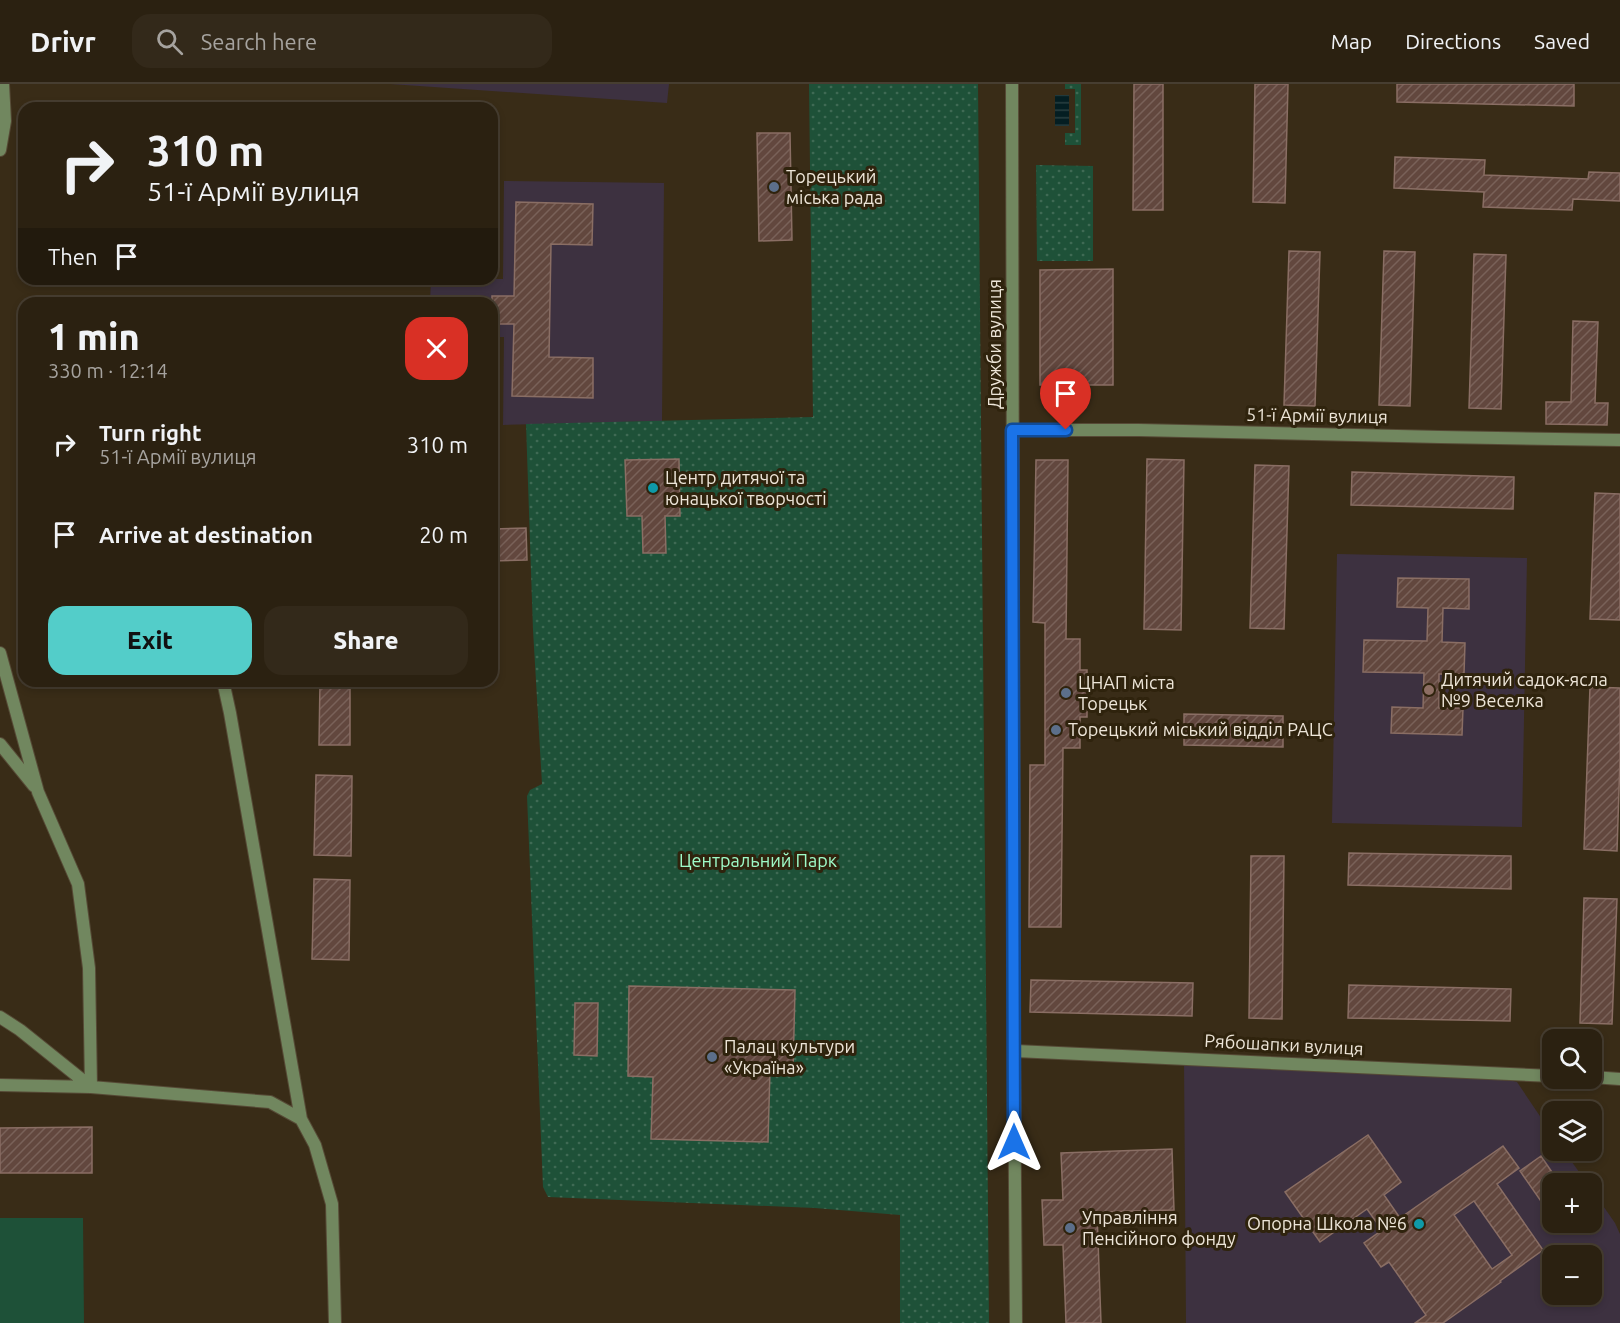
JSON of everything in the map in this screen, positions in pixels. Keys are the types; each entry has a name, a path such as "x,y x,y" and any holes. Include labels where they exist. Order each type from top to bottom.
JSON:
{"street":[{"path":"0,150 4,121 3,84"},
{"name":"Дружби вулиця","path":"1012,84 1016,1323"},
{"name":"51-ї Армії вулиця","path":"1012,430 1149,430 1620,440"},
{"path":"0,653 38,792 78,884 89,968 91,1087"},
{"path":"224,687 301,1119 315,1145 332,1204 335,1323"},
{"path":"0,744 38,792"},
{"path":"0,1017 20,1030 91,1087"},
{"name":"Рябошапки вулиця","path":"1014,1051 1542,1076"},
{"path":"1602,1078 1620,1079"},
{"path":"0,1085 91,1087 270,1102 301,1119"}],"shaded area":[{"path":"390,84 669,84 667,103"},
{"path":"504,181 664,183 662,421 503,425 504,337 498,337 498,297 430,297 431,285 498,285 498,279 503,279"},
{"name":"Дитячий садок-ясла №9 Веселка","path":"1337,554 1527,558 1522,827 1332,823"},
{"path":"1184,1059 1344,1066 1517,1082 1542,1119 1542,1161 1571,1161 1580,1173 1542,1173 1542,1233 1602,1233 1602,1204 1620,1234 1620,1323 1186,1323"}],"green space":[{"name":"Центральний Парк","path":"809,84 978,84 989,1323 900,1323 900,1215 815,1208 548,1197 543,1187 527,796 530,790 542,784 533,630 526,424 813,417"},
{"path":"1065,84 1081,84 1081,145 1065,145 1065,133 1075,133 1075,89 1065,89"},
{"path":"1036,165 1093,166 1093,261 1037,261"},
{"path":"0,1218 83,1218 84,1323 0,1323"}],"water":[{"path":"1055,95 1069,95 1069,126 1055,126"}],"building":[{"path":"1134,84 1163,84 1163,210 1133,210"},
{"path":"1255,84 1288,84 1285,203 1253,202"},
{"path":"1397,84 1574,84 1574,106 1397,102"},
{"name":"Торецький міська рада","path":"757,133 790,133 792,240 759,241"},
{"path":"1395,157 1485,160 1484,175 1588,179 1589,172 1620,173 1620,201 1573,199 1572,210 1483,207 1484,192 1394,188"},
{"path":"516,202 593,204 592,245 551,244 549,357 593,358 593,398 512,396 514,324 498,324 498,297 492,296 514,296"},
{"path":"1289,251 1320,252 1315,406 1284,405"},
{"path":"1384,251 1415,252 1410,406 1379,405"},
{"path":"1474,254 1506,255 1501,409 1469,408"},
{"path":"1113,269 1113,385 1040,385 1040,270"},
{"path":"1573,321 1598,322 1595,403 1608,403 1607,425 1546,424 1546,402 1571,402"},
{"name":"Центр дитячої та юнацької творчості","path":"679,459 680,516 665,516 666,553 643,553 642,516 627,516 625,460"},
{"path":"1147,459 1184,460 1181,630 1144,629"},
{"path":"1036,460 1068,460 1066,639 1080,639 1080,670 1087,670 1087,717 1080,717 1080,748 1063,748 1061,927 1029,927 1030,765 1045,765 1045,623 1033,622"},
{"path":"1255,465 1289,466 1284,629 1250,628"},
{"path":"1352,472 1514,477 1513,509 1351,505"},
{"path":"1595,493 1620,494 1620,620 1590,619"},
{"path":"526,528 527,560 498,561 498,529"},
{"path":"1398,578 1469,579 1469,609 1443,608 1442,642 1465,643 1464,674 1439,674 1439,708 1463,708 1462,735 1391,733 1392,707 1423,708 1424,673 1363,672 1364,640 1427,641 1428,608 1397,607"},
{"path":"320,687 350,687 350,745 319,745"},
{"path":"1590,687 1620,688 1617,851 1584,849"},
{"path":"1184,714 1283,716 1283,747 1184,745"},
{"path":"316,775 352,776 351,856 314,855"},
{"path":"1349,853 1511,856 1511,889 1348,885"},
{"path":"1251,856 1284,856 1282,1019 1249,1018"},
{"path":"314,879 350,880 349,960 312,959"},
{"path":"1584,898 1617,899 1612,1024 1580,1023"},
{"path":"1031,980 1193,983 1192,1016 1030,1012"},
{"path":"1349,985 1511,989 1510,1021 1348,1018"},
{"path":"629,986 795,990 793,1071 770,1070 768,1142 651,1139 653,1077 628,1076"},
{"path":"575,1003 598,1003 597,1056 574,1055"},
{"path":"92,1127 92,1173 0,1173 0,1128"},
{"name":"Опорна Школа №6","path":"1368,1135 1401,1182 1384,1195 1400,1218 1503,1146 1519,1168 1497,1184 1542,1251 1443,1323 1415,1323 1426,1315 1389,1262 1381,1267 1364,1243 1382,1230 1367,1209 1320,1242 1285,1192","holes":["1474,1201 1512,1255 1492,1269 1454,1215"]},
{"name":"Управління Пенсійного фонду","path":"1172,1149 1174,1210 1097,1212 1101,1323 1066,1323 1063,1245 1044,1245 1042,1200 1063,1200 1061,1153"},
{"path":"1541,1156 1542,1161 1553,1173 1542,1173 1542,1203 1520,1171"}],"place":[{"name":"Торецький міська рада","path":"774,187"},
{"name":"Центр дитячої та юнацької творчості","path":"653,488"},
{"name":"Дитячий садок-ясла №9 Веселка","path":"1429,690"},
{"name":"ЦНАП міста Торецьк","path":"1066,693"},
{"name":"Торецький міський відділ РАЦС","path":"1056,730"},
{"name":"Палац культури «Україна»","path":"712,1057"},
{"name":"Опорна Школа №6","path":"1419,1224"},
{"name":"Управління Пенсійного фонду","path":"1070,1228"}],"route":[{"path":"1014,1142 1012,430 1066,430"}]}
